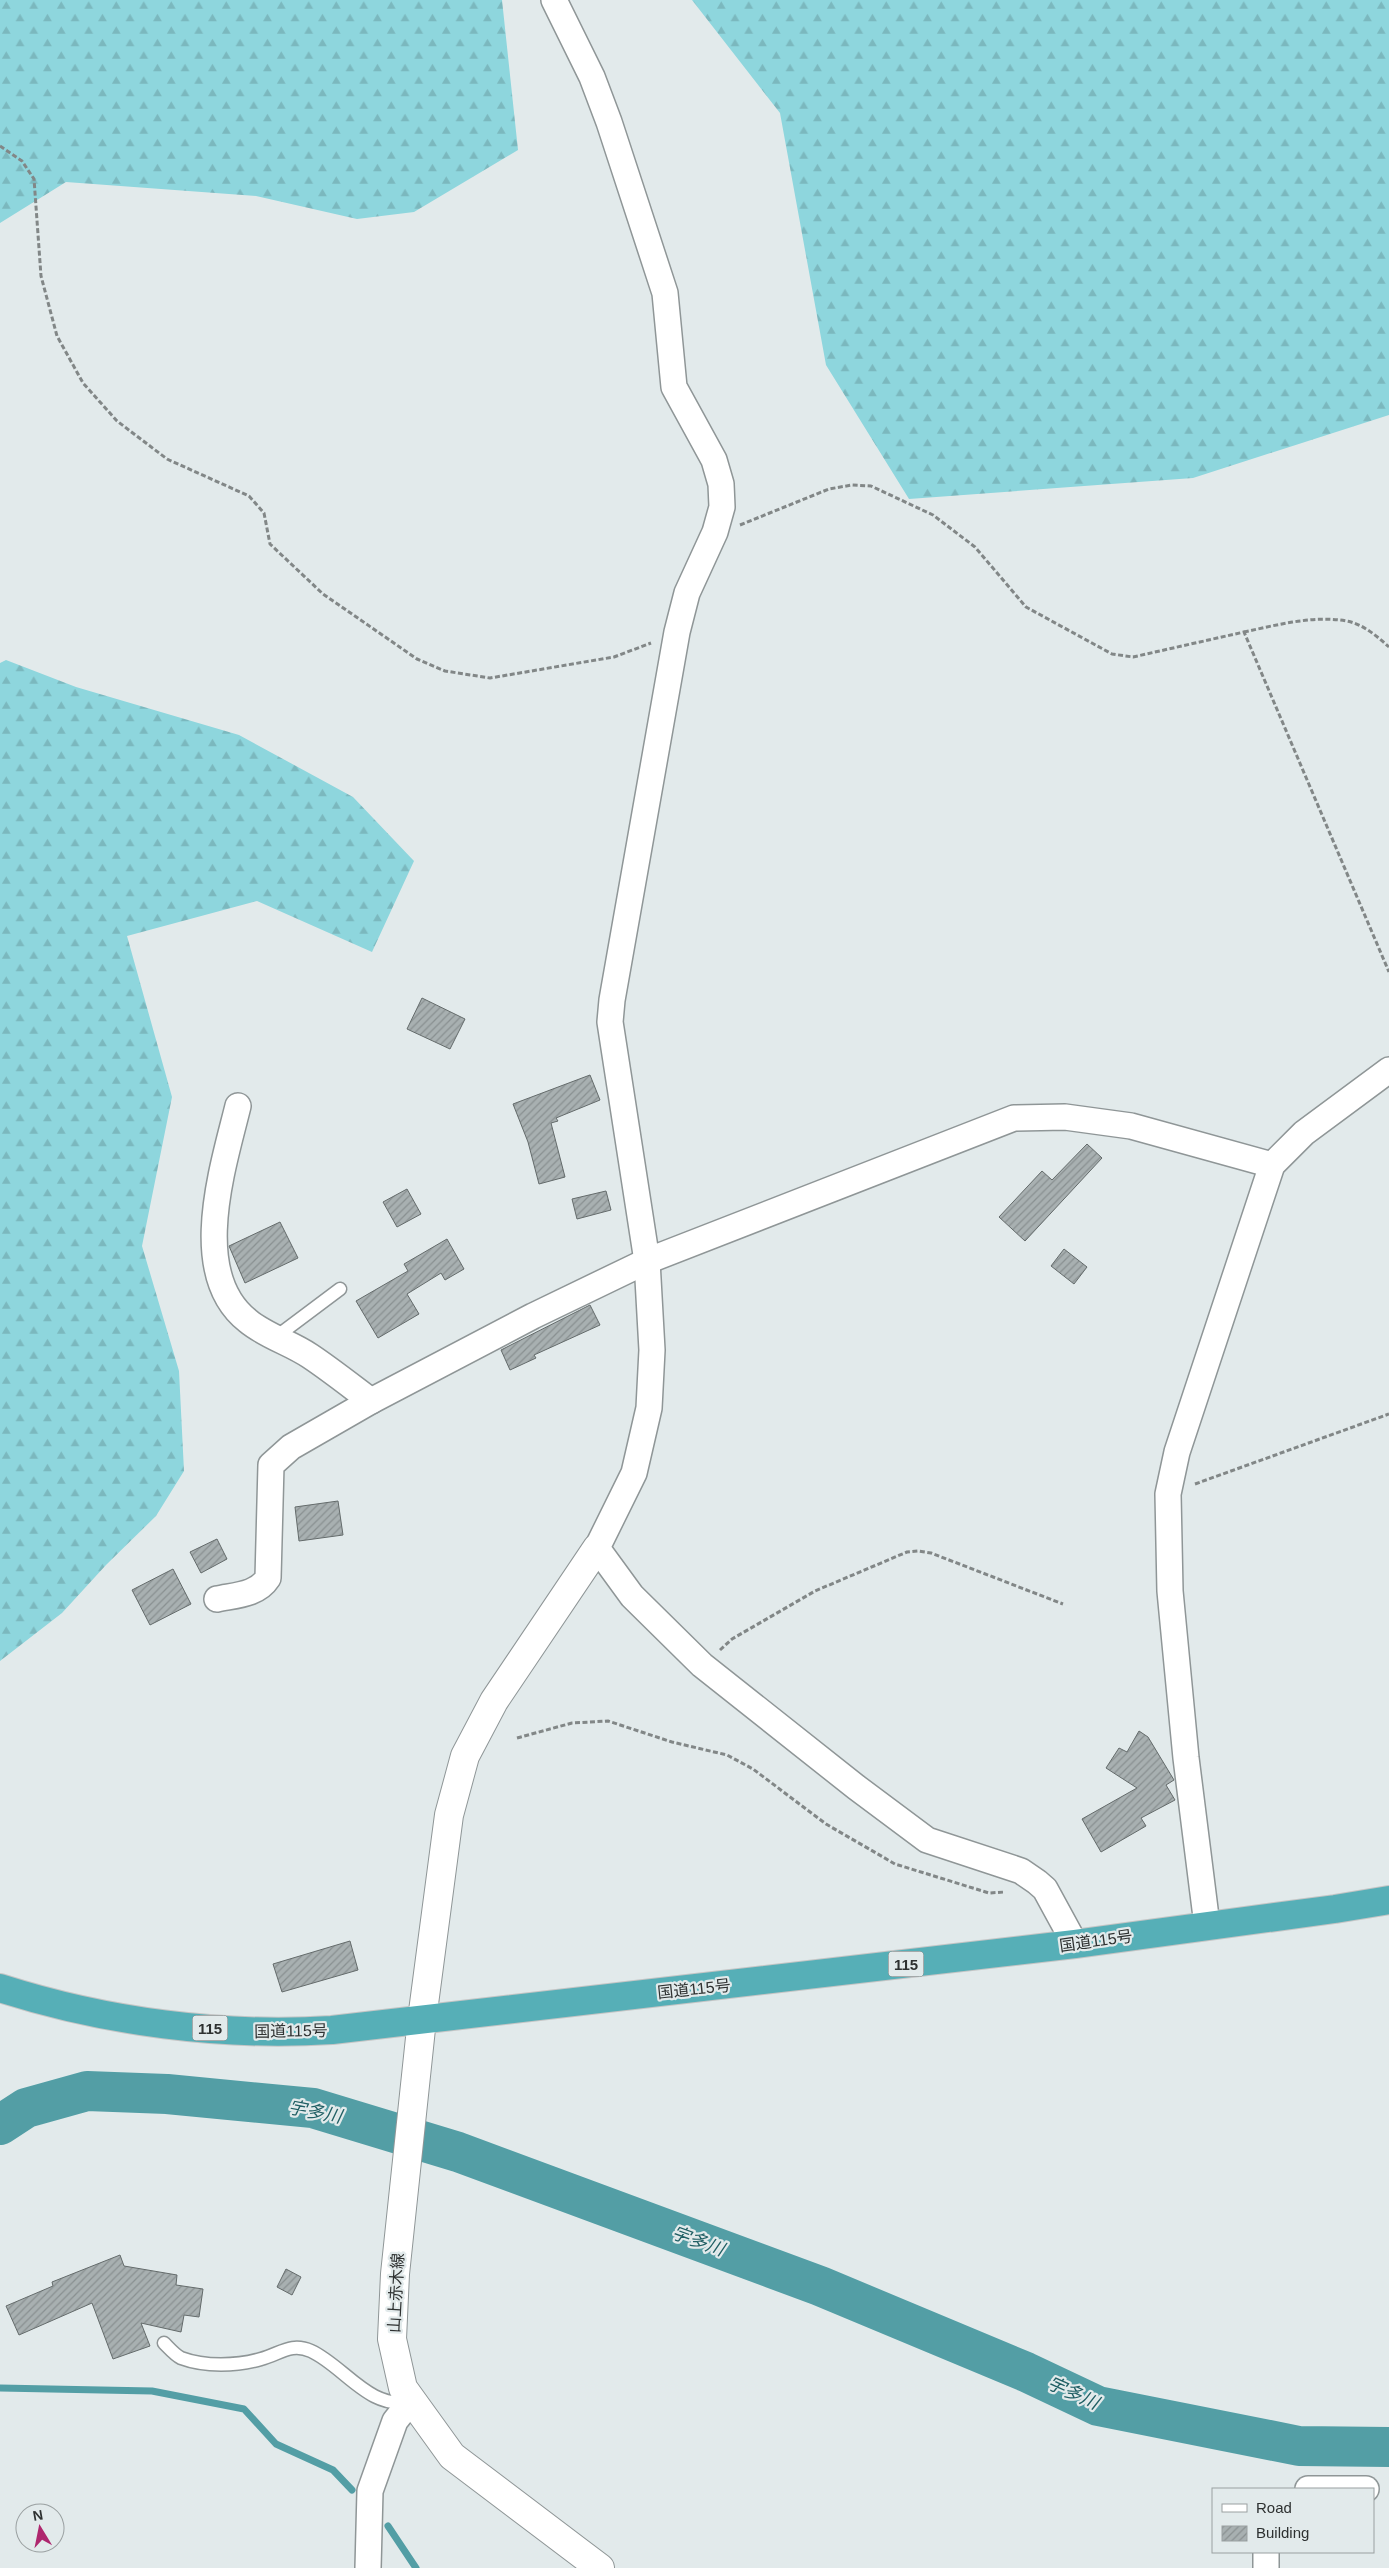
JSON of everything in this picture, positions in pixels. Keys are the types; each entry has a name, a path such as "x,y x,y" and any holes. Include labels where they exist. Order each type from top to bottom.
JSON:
{"highway":[{"name":"国道115号","path":"0,1988 44,2002 134,2020 215,2029 283,2034 332,2030 421,2028 1075,1944 1389,1900"}],"main road":[{"name":"山上赤木線","path":"597,1548 494,1701 465,1756 449,1815 421,2028 405,2196 395,2274 392,2339 403,2388 452,2456 600,2568"}],"street":[{"path":"554,0 592,77 665,293 674,387 714,460 720,484 722,507 715,532 687,592 677,632 610,1022 646,1261 652,1350 649,1408 634,1473 597,1548 632,1596 702,1665 927,1840 1021,1871 1037,1882 1045,1889 1075,1944"},
{"path":"1207,1925 1186,1758 1170,1591 1168,1494 1177,1452 1272,1165 1304,1133 1389,1070"},
{"path":"238,1106 218,1188 214,1222 218,1270 228,1298 248,1321 310,1356 371,1401"},
{"path":"217,1599 252,1592 262,1587 268,1578 271,1465 291,1447 371,1401 533,1316 646,1261 1014,1118 1065,1117 1131,1126 1272,1165"},
{"path":"368,2568 370,2491 395,2421 412,2401"},
{"path":"1266,2553 1266,2568"}],"lane":[{"path":"276,1337 340,1289"},
{"path":"164,2343 180,2357 207,2364 244,2363 263,2359 295,2346 312,2351 380,2400 401,2403 412,2401"}],"path":[{"path":"0,146 22,161 34,179 41,276 57,336 83,383 117,421 167,459 249,496 264,513 270,544 323,594 417,658 445,671 490,678 614,657 677,632"},
{"path":"715,532 750,522 829,489 852,485 871,486 933,515 975,547 1026,607 1112,654 1133,657 1306,620 1351,622 1376,635 1389,647"},
{"path":"1244,632 1389,972"},
{"path":"1168,1494 1389,1414"},
{"path":"702,1665 732,1639 815,1591 907,1552 931,1553 1064,1604"},
{"path":"517,1738 572,1724 608,1721 672,1742 727,1755 753,1769 826,1824 895,1864 989,1893 1007,1892 1037,1882"}],"green space":[{"path":"0,0 502,0 518,150 414,212 357,219 256,196 66,182 0,223"},
{"path":"692,0 1389,0 1389,415 1193,478 909,499 826,365 780,113"},
{"path":"6,660 76,687 239,735 353,797 414,861 372,952 257,901 127,936 172,1097 142,1246 179,1371 184,1471 156,1516 106,1565 62,1613 0,1661 0,663"}],"building":[{"path":"422,998 465,1019 450,1049 407,1029"},
{"path":"590,1075 600,1100 556,1118 558,1121 551,1123 565,1177 539,1184 528,1142 513,1104"},
{"path":"1087,1144 1102,1158 1025,1241 999,1217 1042,1171 1052,1180"},
{"path":"407,1189 421,1214 397,1227 383,1202"},
{"path":"606,1191 611,1210 577,1219 572,1199"},
{"path":"280,1222 298,1258 245,1283 229,1246"},
{"path":"447,1239 464,1269 445,1280 441,1273 407,1294 419,1314 378,1338 356,1301 408,1271 404,1264"},
{"path":"1064,1249 1087,1267 1074,1284 1051,1266"},
{"path":"590,1305 600,1325 534,1355 536,1358 510,1370 501,1350"},
{"path":"338,1501 343,1535 299,1541 295,1507"},
{"path":"217,1539 227,1559 201,1573 190,1552"},
{"path":"173,1569 191,1604 150,1625 132,1590"},
{"path":"1139,1731 1148,1737 1174,1780 1166,1785 1175,1800 1141,1818 1146,1826 1101,1852 1082,1819 1137,1788 1106,1768 1119,1748 1127,1752"},
{"path":"350,1941 358,1970 282,1992 273,1964"},
{"path":"120,2255 124,2266 177,2275 176,2285 203,2289 199,2317 184,2315 181,2332 141,2323 150,2346 113,2359 92,2303 19,2335 6,2306 53,2286 52,2282"},
{"path":"286,2269 301,2277 292,2295 277,2287"}],"waterway":[{"name":"宇多川","path":"0,2125 26,2108 87,2091 167,2094 313,2108 458,2152 820,2286 1026,2372 1098,2406 1299,2446 1389,2447"},
{"path":"0,2388 152,2391 244,2409 276,2444 333,2470 352,2490"},
{"path":"388,2526 416,2568"}]}
